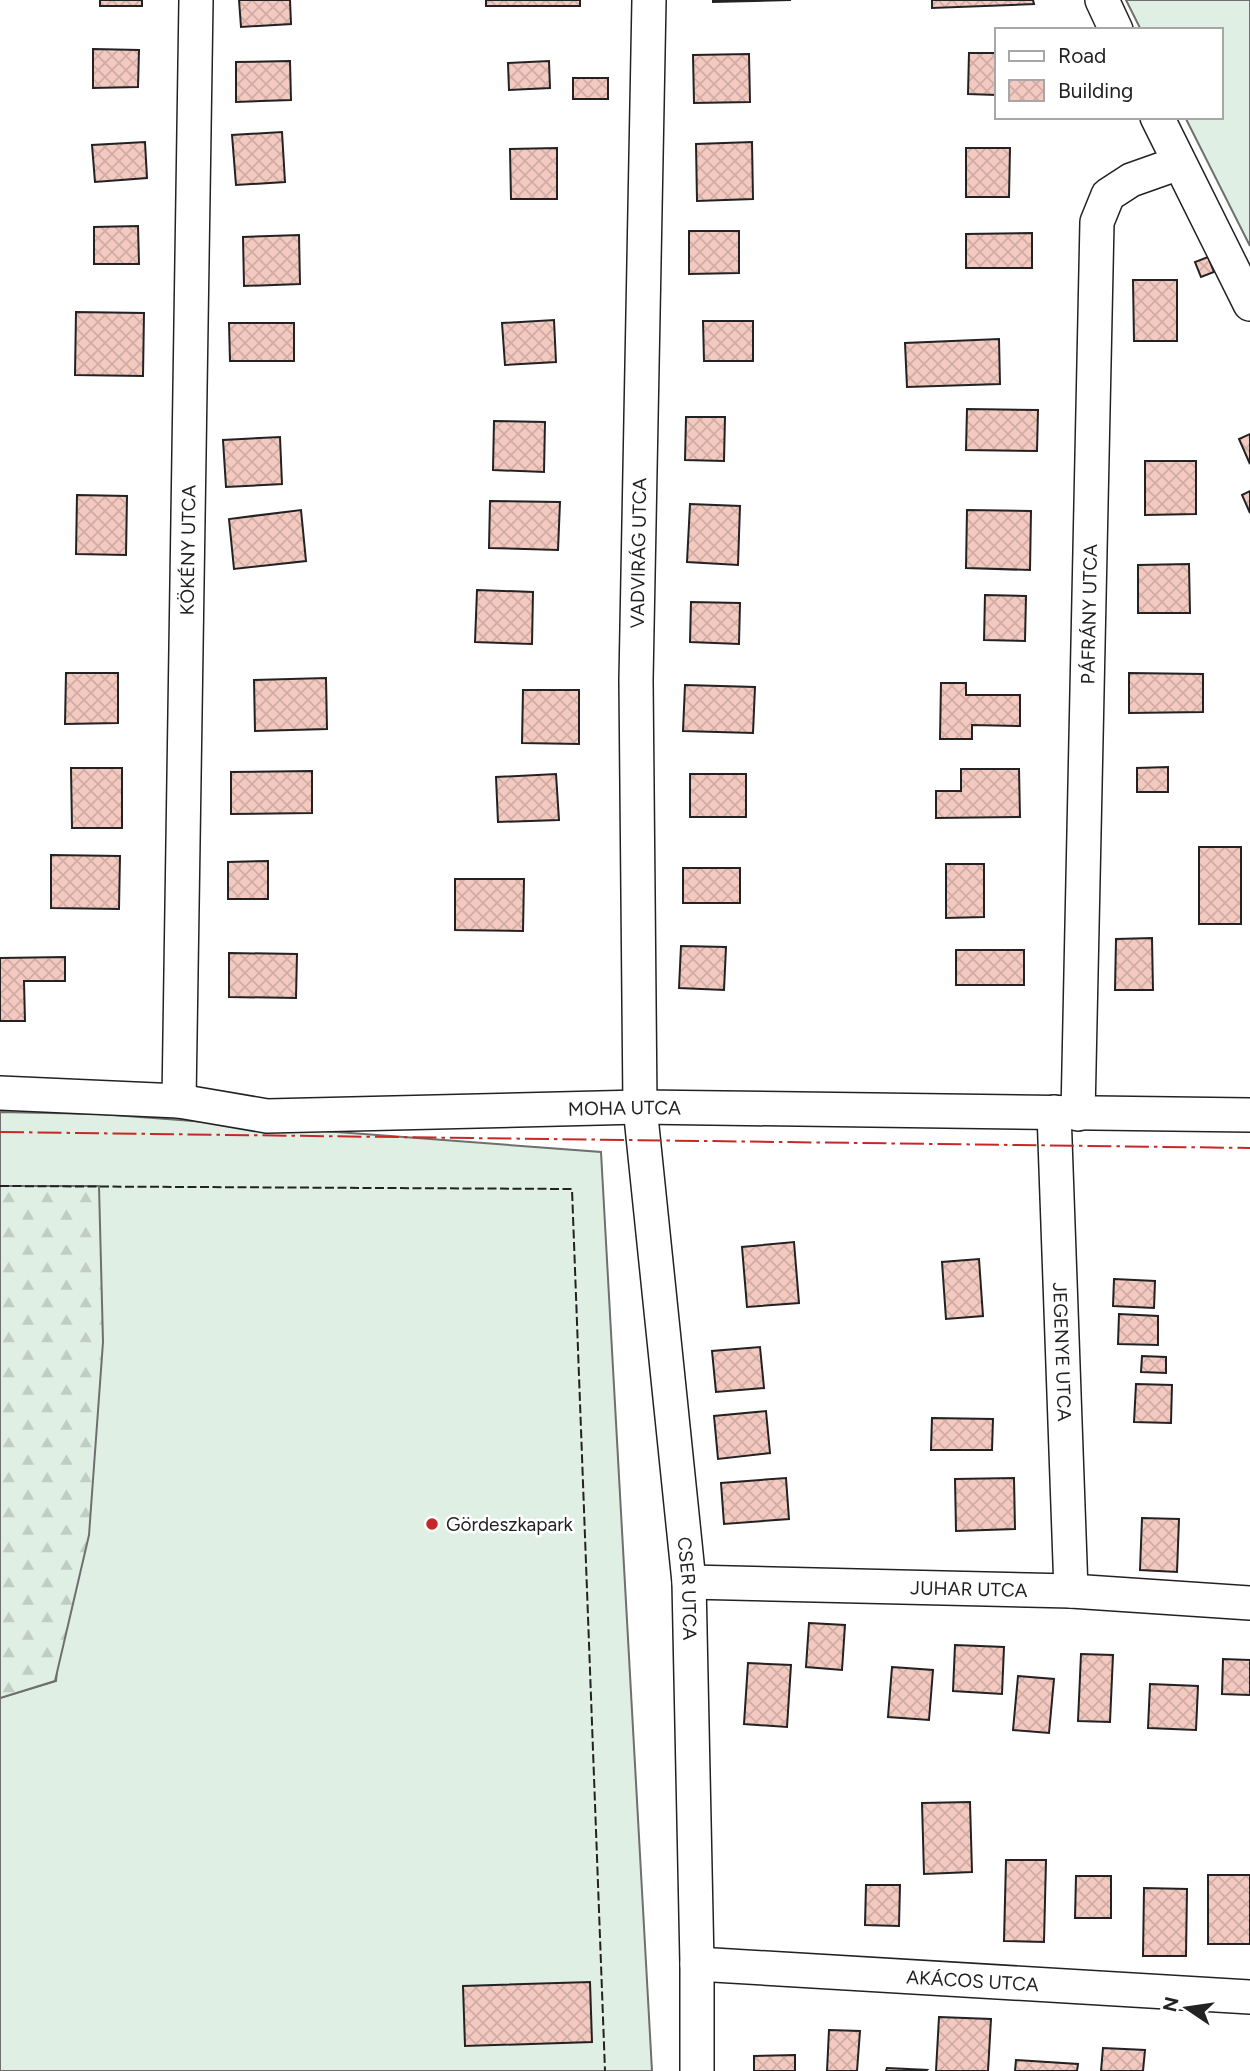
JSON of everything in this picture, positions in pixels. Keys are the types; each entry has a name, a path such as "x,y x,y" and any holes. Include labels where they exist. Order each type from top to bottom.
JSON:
{"street":[{"name":"KÖKÉNY UTCA","path":"179,1101 196,0"},
{"name":"VADVIRÁG UTCA","path":"640,1107 636,680 649,0"},
{"path":"1102,0 1115,28"},
{"path":"1158,119 1250,304"},
{"name":"PÁFRÁNY UTCA","path":"1066,1113 1097,222 1108,195 1131,180 1179,163"},
{"name":"MOHA UTCA","path":"0,1093 179,1101 267,1116 640,1107 1250,1115"},
{"name":"CSER UTCA","path":"640,1107 689,1582 697,2071"},
{"name":"JEGENYE UTCA","path":"1066,1113 1071,1591"},
{"name":"JUHAR UTCA","path":"689,1582 1071,1591 1250,1603"},
{"name":"AKÁCOS UTCA","path":"697,1964 1250,1997"}],"green space":[{"path":"1126,0 1250,0 1250,246 1186,119 1222,119 1222,28 1140,28"},
{"path":"0,1112 100,1114 601,1152 652,2071 0,2071 0,1698 56,1681 99,1186 0,1186"},
{"path":"0,1186 99,1186 103,1342 89,1535 55,1681 0,1698"}],"building":[{"path":"100,0 142,0 142,6 100,6"},
{"path":"239,0 290,0 291,24 241,27"},
{"path":"486,0 580,0 580,6 486,6"},
{"path":"713,0 791,0 713,2"},
{"path":"932,0 1033,0 1034,4 932,8"},
{"path":"93,49 139,50 138,87 93,88"},
{"path":"969,53 995,53 995,95 968,94"},
{"path":"749,54 750,102 694,103 693,55"},
{"path":"290,61 291,100 236,102 236,62"},
{"path":"549,61 550,88 509,90 508,63"},
{"path":"573,78 608,78 608,99 573,99"},
{"path":"282,132 285,182 236,185 232,135"},
{"path":"145,142 147,178 95,182 92,145"},
{"path":"752,142 753,199 697,201 696,144"},
{"path":"557,148 557,199 511,199 510,149"},
{"path":"966,148 1010,148 1009,197 966,197"},
{"path":"138,226 139,264 94,264 94,227"},
{"path":"689,231 739,231 739,273 689,274"},
{"path":"1032,233 1032,268 966,268 966,234"},
{"path":"299,235 300,284 244,286 243,237"},
{"path":"1208,257 1214,272 1201,277 1195,262"},
{"path":"1133,280 1177,280 1177,341 1134,341"},
{"path":"76,312 144,313 143,376 75,375"},
{"path":"554,320 556,362 505,365 502,323"},
{"path":"703,321 753,321 753,361 704,361"},
{"path":"229,323 294,323 294,361 230,361"},
{"path":"999,339 1000,384 907,387 905,343"},
{"path":"967,409 1038,410 1037,451 966,450"},
{"path":"686,417 725,417 724,461 685,460"},
{"path":"494,421 545,422 544,472 493,470"},
{"path":"1250,434 1250,464 1239,439"},
{"path":"280,437 282,484 226,487 223,440"},
{"path":"1145,461 1196,461 1196,514 1145,515"},
{"path":"1250,491 1250,513 1242,495"},
{"path":"77,495 127,496 126,555 76,554"},
{"path":"490,501 560,502 558,550 489,548"},
{"path":"690,504 740,506 738,565 687,562"},
{"path":"301,510 306,561 234,569 229,519"},
{"path":"967,510 1031,511 1030,570 966,568"},
{"path":"1189,564 1190,613 1138,613 1138,565"},
{"path":"477,590 533,592 532,644 475,642"},
{"path":"985,595 1026,596 1025,641 984,640"},
{"path":"691,602 740,603 739,644 690,642"},
{"path":"66,673 118,673 118,723 65,724"},
{"path":"1129,673 1203,674 1203,712 1129,713"},
{"path":"326,678 327,729 255,731 254,680"},
{"path":"941,683 966,683 966,695 1020,695 1020,726 972,725 972,739 940,739"},
{"path":"685,685 755,687 753,733 683,731"},
{"path":"523,690 579,690 579,744 522,743"},
{"path":"1168,767 1168,792 1137,792 1137,768"},
{"path":"71,768 122,768 122,828 72,828"},
{"path":"961,769 1019,769 1020,817 936,818 936,791 961,791"},
{"path":"312,771 312,813 231,814 231,772"},
{"path":"556,774 559,820 498,822 496,777"},
{"path":"690,774 746,774 746,817 690,817"},
{"path":"1199,847 1241,847 1241,924 1199,924"},
{"path":"51,855 120,856 119,909 51,908"},
{"path":"268,861 268,899 228,899 228,862"},
{"path":"946,864 984,864 984,917 946,918"},
{"path":"683,868 740,868 740,903 683,903"},
{"path":"455,879 524,879 523,931 455,930"},
{"path":"1152,938 1153,990 1115,990 1116,939"},
{"path":"681,946 726,947 724,990 679,988"},
{"path":"956,950 1024,950 1024,985 956,985"},
{"path":"229,953 297,954 296,998 229,997"},
{"path":"65,957 65,981 24,981 25,1021 0,1021 0,958"},
{"path":"794,1242 799,1303 747,1307 742,1247"},
{"path":"979,1259 983,1316 946,1319 942,1262"},
{"path":"1114,1279 1155,1281 1154,1308 1113,1306"},
{"path":"1119,1314 1158,1316 1158,1345 1118,1344"},
{"path":"760,1347 764,1388 716,1392 712,1351"},
{"path":"1142,1356 1166,1357 1166,1373 1141,1372"},
{"path":"1136,1384 1172,1385 1171,1423 1134,1422"},
{"path":"766,1411 770,1453 718,1459 714,1416"},
{"path":"932,1418 993,1419 992,1450 931,1450"},
{"path":"786,1478 789,1519 724,1524 721,1483"},
{"path":"1014,1478 1015,1529 956,1531 955,1479"},
{"path":"1142,1518 1179,1519 1177,1572 1140,1570"},
{"path":"809,1623 845,1625 842,1670 806,1667"},
{"path":"955,1645 1004,1647 1002,1694 953,1691"},
{"path":"1081,1654 1113,1655 1110,1722 1078,1721"},
{"path":"1223,1659 1250,1660 1250,1695 1222,1694"},
{"path":"748,1663 791,1665 787,1727 744,1724"},
{"path":"892,1667 933,1670 929,1720 888,1717"},
{"path":"1018,1676 1054,1679 1049,1733 1013,1730"},
{"path":"1150,1684 1198,1686 1196,1730 1148,1728"},
{"path":"970,1802 972,1872 924,1874 922,1803"},
{"path":"1006,1860 1046,1860 1044,1942 1004,1941"},
{"path":"1208,1875 1250,1875 1250,1944 1208,1944"},
{"path":"1076,1876 1111,1876 1111,1918 1075,1918"},
{"path":"866,1885 900,1885 899,1926 865,1925"},
{"path":"1144,1888 1187,1889 1186,1956 1143,1956"},
{"path":"590,1982 592,2042 465,2046 463,1986"},
{"path":"939,2017 991,2019 988,2071 936,2071"},
{"path":"829,2030 860,2031 857,2071 827,2071"},
{"path":"1103,2048 1145,2050 1143,2071 1101,2071"},
{"path":"795,2055 795,2071 754,2071 754,2056"},
{"path":"1016,2060 1078,2064 1077,2071 1015,2071"},
{"path":"887,2068 927,2070 886,2071"}],"fence":[{"path":"0,1186 572,1189 605,2071"}],"power":[{"path":"0,1132 1250,1148"}],"place":[{"name":"Gördeszkapark","path":"432,1524"}]}
